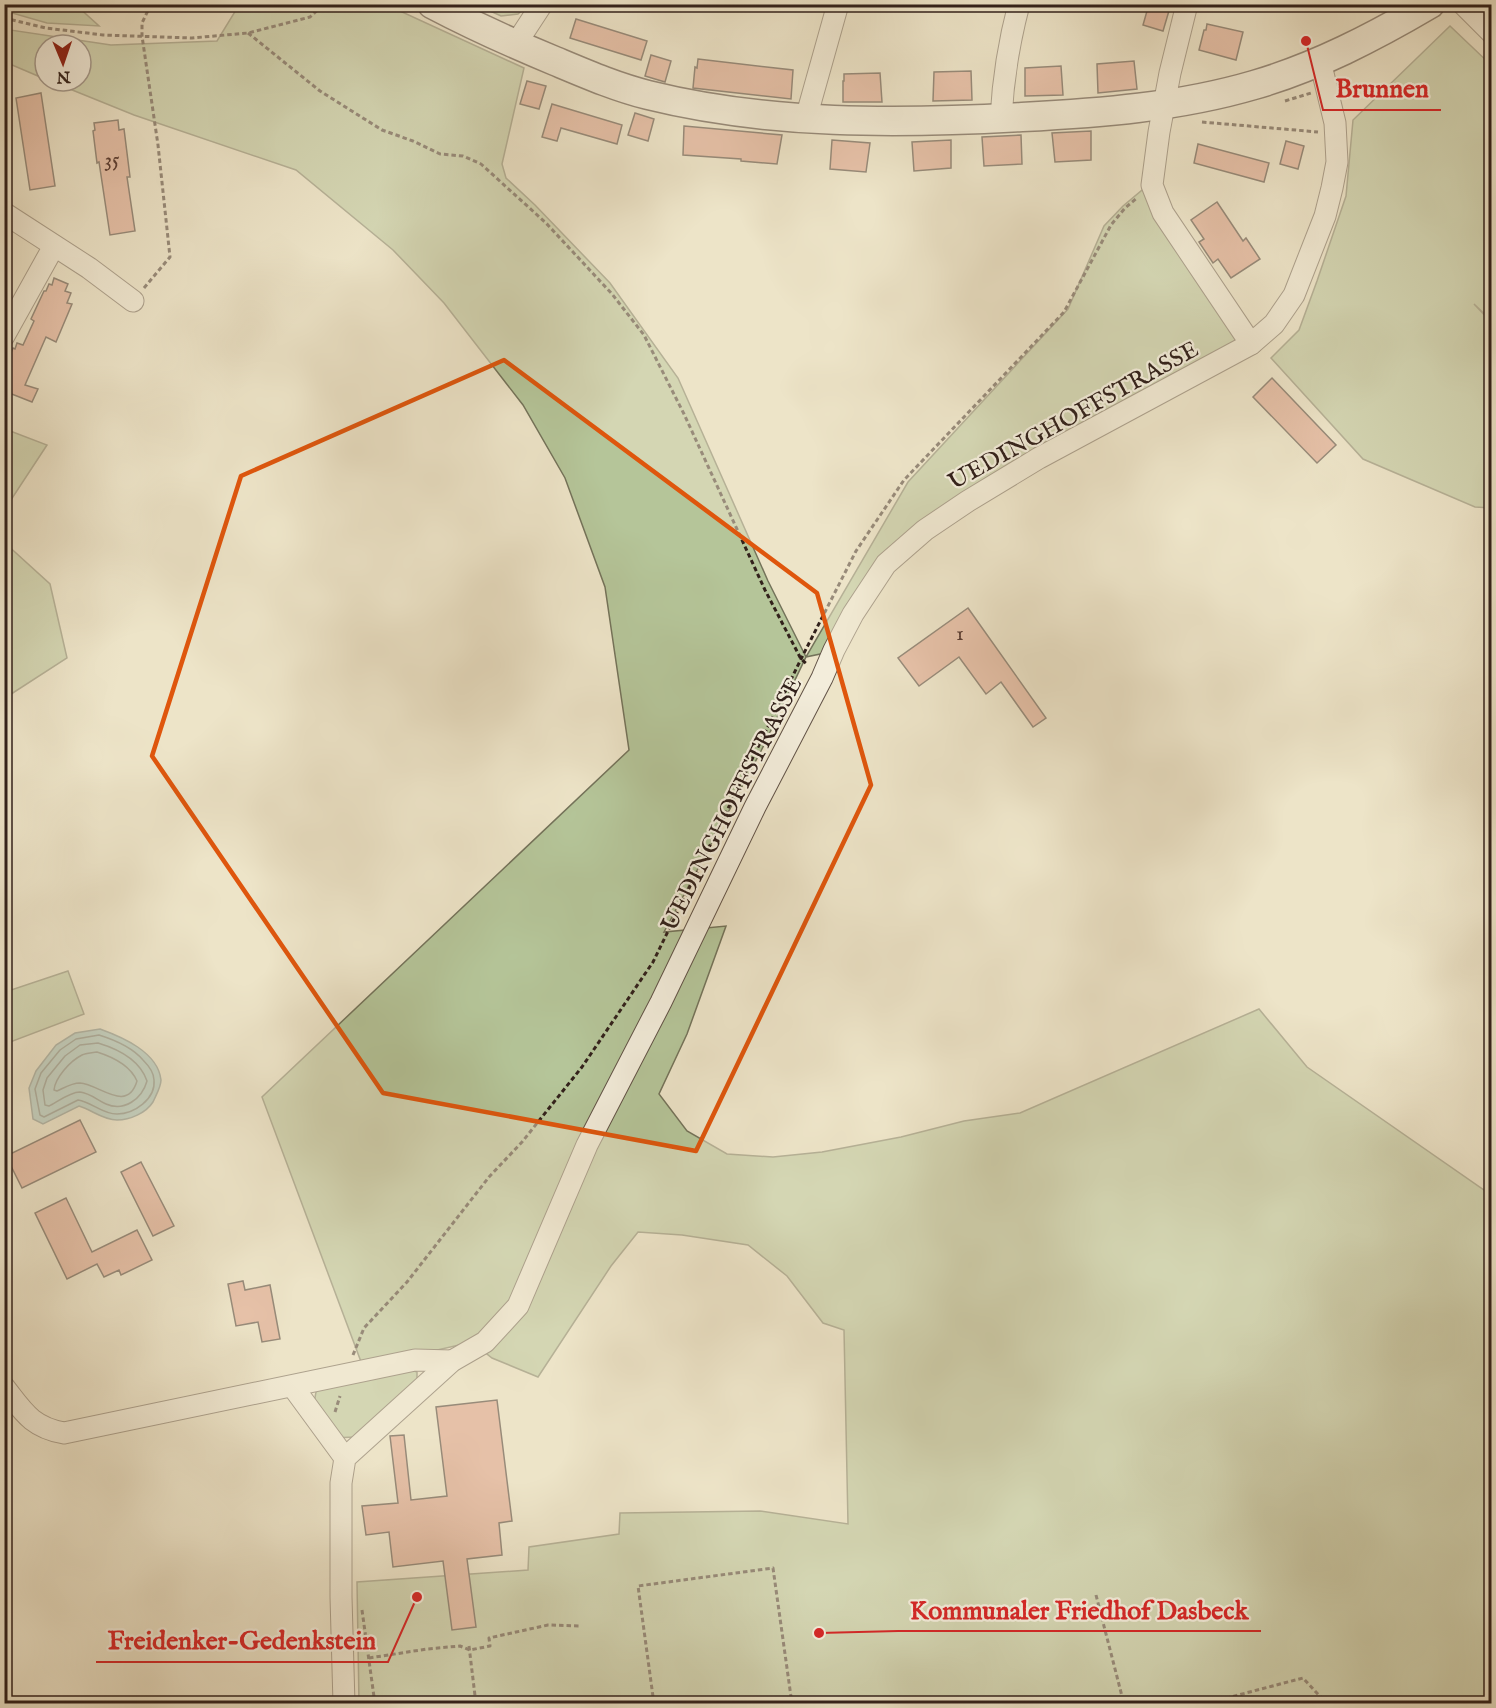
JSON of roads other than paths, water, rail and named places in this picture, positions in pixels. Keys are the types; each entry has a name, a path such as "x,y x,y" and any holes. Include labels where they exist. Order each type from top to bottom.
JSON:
{"street":[{"path":"432,4 518,46 605,82 685,104 806,118 903,121 1092,112 1202,98 1249,87 1320,61 1393,26 1430,4"},
{"path":"518,46 542,4"},
{"path":"806,118 838,4"},
{"path":"1001,118 1003,81 1010,36 1019,4"},
{"path":"1187,4 1170,73 1152,185 1163,213 1251,344"},
{"path":"1463,4 1491,33"},
{"name":"UEDINGHOFFSTRASSE","path":"345,1458 452,1361 485,1342 518,1306 587,1145 661,1002 834,650 853,614 886,564 925,530 968,501 1039,458 1251,344 1274,324 1294,295 1325,216 1332,188 1336,162 1335,123 1320,61"},
{"path":"4,213 99,275 133,301"},
{"path":"4,336 54,246"},
{"path":"4,1387 27,1416 47,1430 64,1433 415,1360 452,1361"},
{"path":"293,1387 345,1458 341,1483 344,1704"}],"water":[{"path":"100,1029 138,1047 153,1061 161,1080 153,1102 142,1113 122,1120 112,1120 79,1106 43,1124 33,1119 29,1088 36,1071 56,1045 75,1033"}],"place":[{"name":"Brunnen","path":"1306,41"},
{"name":"Freidenker-Gedenkstein","path":"417,1597"},
{"name":"Kommunaler Friedhof Dasbeck","path":"819,1633"}]}
